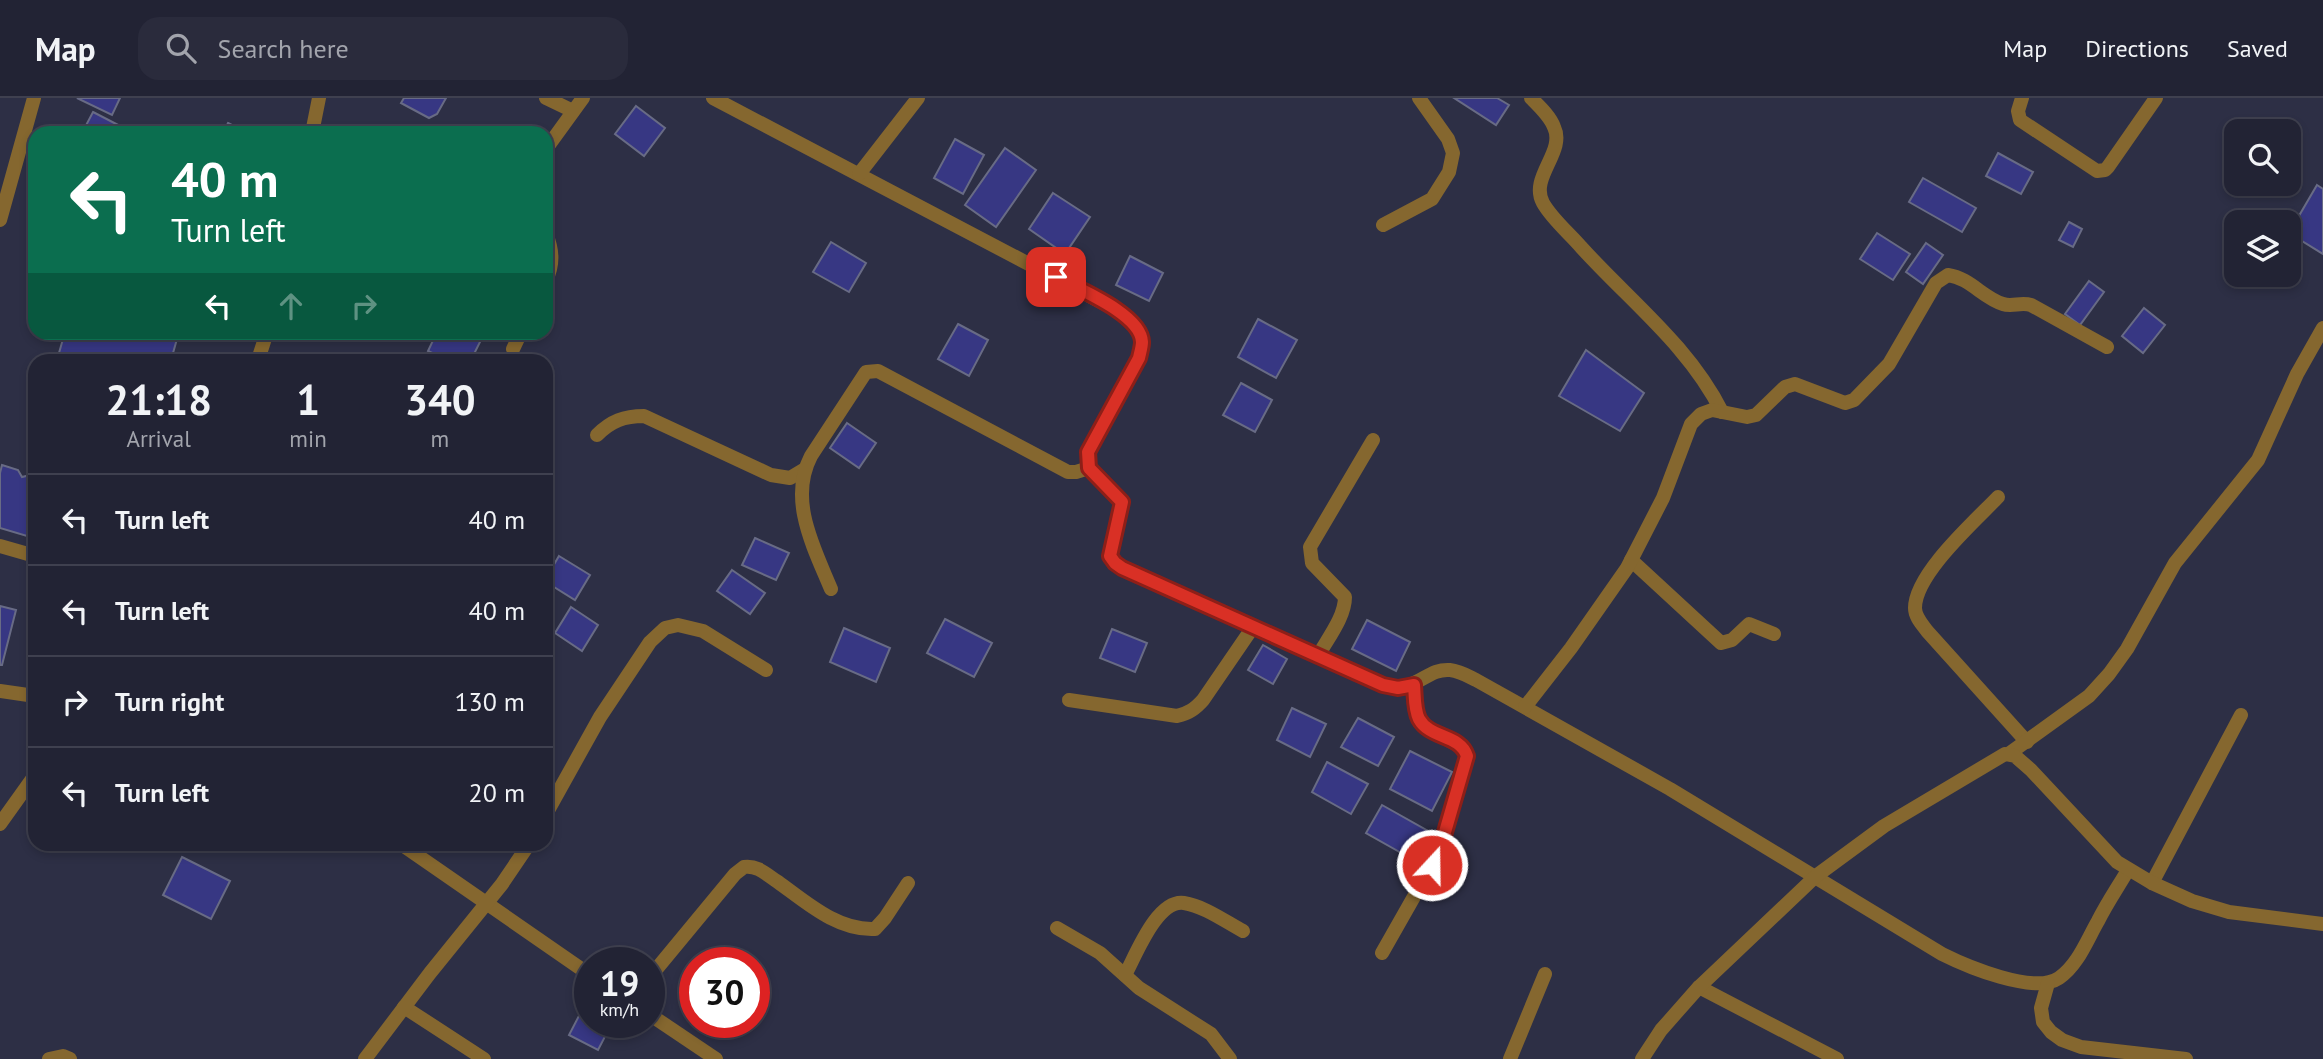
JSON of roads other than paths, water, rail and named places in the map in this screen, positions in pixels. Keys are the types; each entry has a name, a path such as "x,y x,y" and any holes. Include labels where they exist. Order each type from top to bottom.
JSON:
{"street":[{"path":"0,220 34,98"},
{"path":"313,126 319,98"},
{"path":"546,98 573,111"},
{"path":"553,139 583,98"},
{"path":"713,98 1111,307 1132,322 1142,342 1139,358 1088,452 1089,468 1122,502 1110,556 1115,563 1383,685 1398,688 1414,685 1441,670 1458,671 1670,789 1942,954 1974,970 2036,984 2058,979 2076,959 2128,870"},
{"path":"859,174 918,98"},
{"path":"1384,225 1433,199 1452,163 1453,153 1448,139 1419,98"},
{"path":"1531,98 1555,128 1556,141 1540,186 1542,201 1598,265 1686,355 1703,376 1722,412"},
{"path":"2022,98 2018,111 2020,120 2093,169 2102,171 2108,167 2156,98"},
{"path":"1525,707 1605,602 1631,560 1663,498 1691,424 1706,410 1747,417 1755,415 1784,387 1795,384 1845,403 1854,400 1889,364 1936,283 1948,275 1968,282 2001,304 2031,305 2107,347"},
{"path":"1642,1059 1661,1030 1699,987 1816,876 1884,826 1988,763 2010,753 2088,696 2115,666 2175,563 2258,460 2297,374 2323,328"},
{"path":"513,349 517,340"},
{"path":"831,589 805,527 805,469 866,372 878,371 1068,472 1089,468"},
{"path":"597,435 613,421 629,416 644,416 771,475 790,478 805,469"},
{"path":"1318,656 1341,615 1345,597 1312,563 1310,547 1373,440"},
{"path":"1998,496 1929,570 1917,596 1915,608 1916,615 1927,631 2026,741"},
{"path":"0,546 28,554"},
{"path":"1631,560 1721,643 1732,640 1748,624 1774,634"},
{"path":"553,801 600,717 650,642 665,628 678,625 703,631 766,670"},
{"path":"1069,700 1177,716 1187,714 1203,700 1253,626"},
{"path":"1382,953 1432,865 1443,839 1466,761 1464,747 1429,730 1419,719 1414,685"},
{"path":"0,691 28,695"},
{"path":"2152,883 2242,715"},
{"path":"2010,753 2031,770 2106,852 2128,870 2192,901 2219,909 2245,915 2323,924"},
{"path":"0,824 28,785"},
{"path":"411,851 574,964"},
{"path":"365,1059 502,884 524,851"},
{"path":"665,959 744,867 758,868 821,912 846,925 864,929 875,929 886,918 908,883"},
{"path":"1125,975 1160,911 1167,906 1184,903 1244,931"},
{"path":"1057,929 1100,953 1139,988 1211,1034 1230,1059"},
{"path":"1510,1059 1545,974"},
{"path":"2048,983 2041,1008 2043,1022 2062,1040 2081,1047 2186,1059"},
{"path":"1699,987 1837,1059"},
{"path":"404,1007 484,1059"},
{"path":"665,1025 716,1059"},
{"path":"49,1059 63,1056 70,1059"}]}
